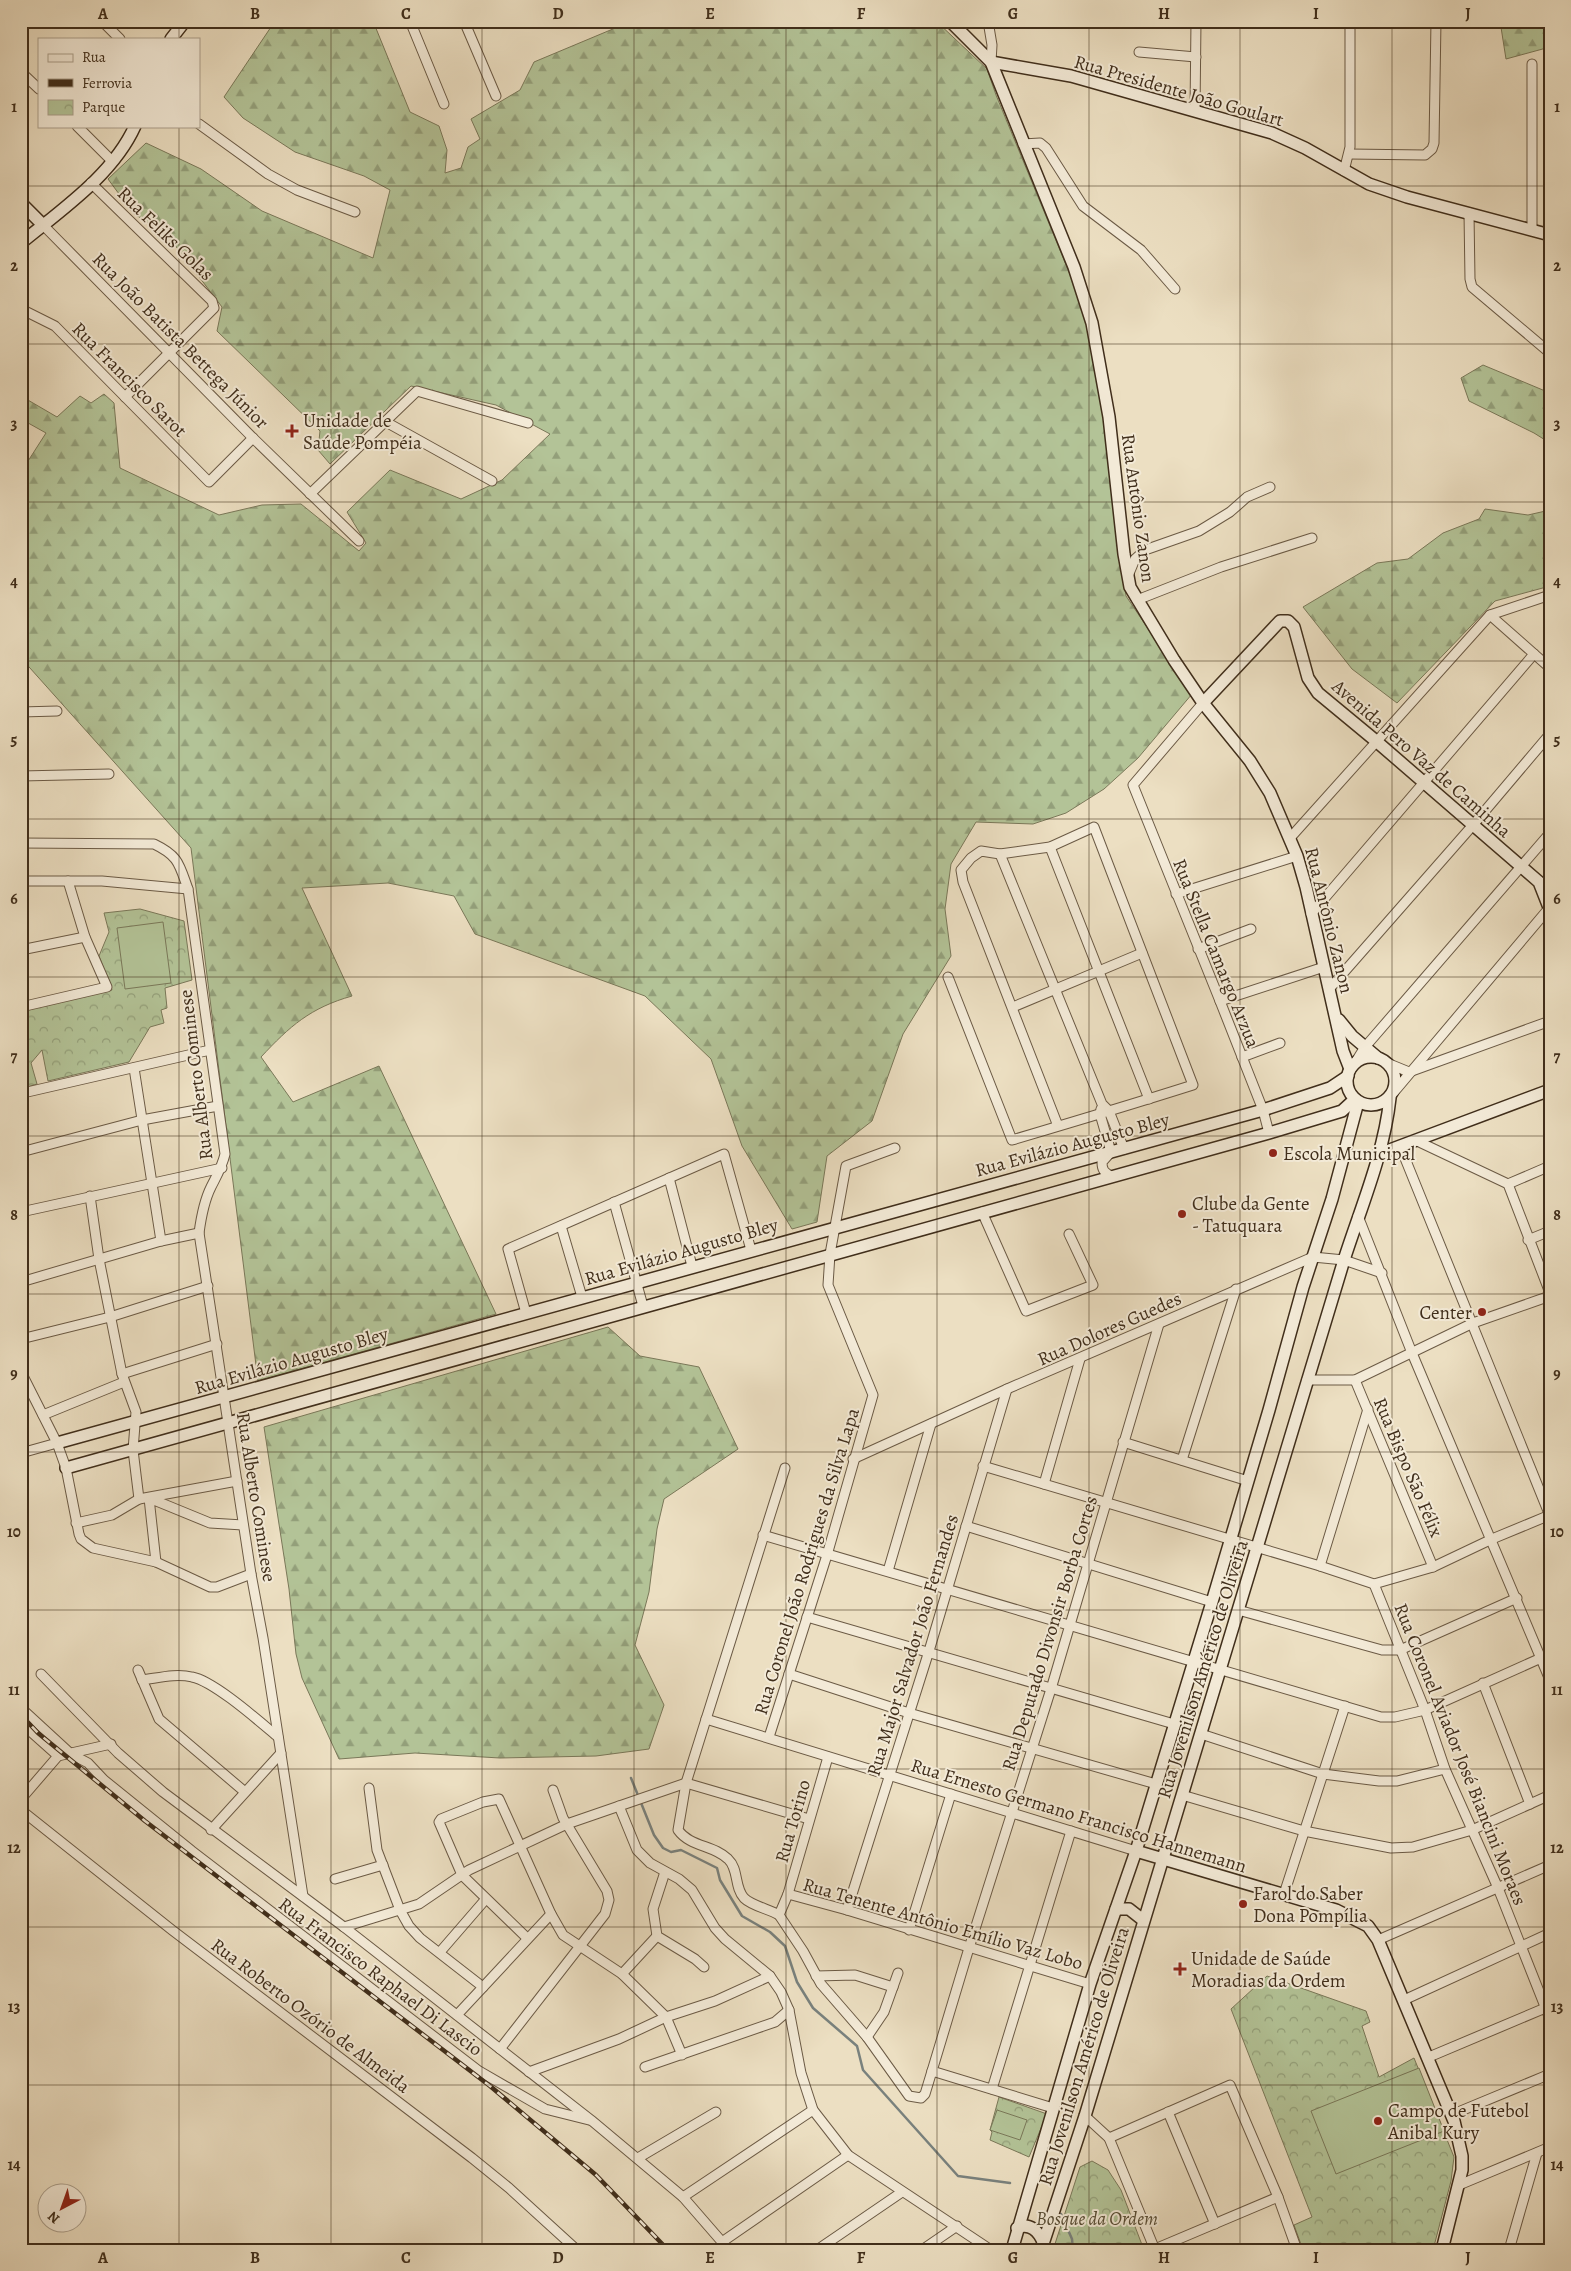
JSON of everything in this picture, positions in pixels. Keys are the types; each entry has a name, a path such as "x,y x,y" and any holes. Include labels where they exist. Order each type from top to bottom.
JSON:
{"main road":[{"path":"172,38 185,21"},
{"name":"Rua Antônio Zanon","path":"950,21 992,62 1023,144 1074,267 1092,323 1109,417 1128,576 1136,600 1203,703 1250,761 1270,794 1297,856 1330,988 1343,1051 1351,1069"},
{"name":"Rua Presidente João Goulart","path":"992,62 1071,76 1272,133 1305,148 1368,184 1399,195 1550,235"},
{"path":"21,243 91,183 112,161 134,128"},
{"name":"Rua João Batista Bettega Júnior","path":"21,203 43,225"},
{"name":"Avenida Pero Vaz de Caminha","path":"1203,703 1280,621 1288,621 1294,627 1308,678 1318,692 1539,882 1549,908"},
{"name":"Rua Antônio Zanon","path":"1336,1015 1352,1036 1383,1060"},
{"path":"1370,1057 1383,1060 1396,1076 1392,1095 1378,1105 1364,1105 1357,1101 1348,1089 1351,1069 1370,1057"},
{"name":"Rua Evilázio Augusto Bley","path":"57,1443 835,1226 1263,1110 1330,1088 1351,1069"},
{"path":"1379,1154 1550,1090"},
{"name":"Rua Jovenilson Américo de Oliveira","path":"1042,2246 1085,2116 1307,1380 1379,1154 1392,1095"},
{"path":"66,1468 1269,1133 1342,1111 1357,1101"},
{"name":"Rua Jovenilson Américo de Oliveira","path":"1012,2250 1090,1984 1136,1851 1212,1602 1303,1287 1332,1199 1357,1101"},
{"path":"1342,1111 1353,1121"},
{"name":"Rua Ernesto Germano Francisco Hannemann","path":"1136,1851 1336,1910 1368,1926 1378,1940 1429,2057 1451,2115 1462,2156 1459,2186 1442,2250"},
{"path":"1116,1909 1129,1909 1143,1920"},
{"path":"1018,2228 1022,2226 1032,2227 1039,2233 1042,2246"}],"street":[{"path":"102,21 119,38"},
{"path":"410,21 444,104"},
{"path":"464,21 496,96"},
{"path":"988,21 992,44 992,62"},
{"path":"1195,111 1196,21"},
{"path":"1344,171 1349,154 1350,21"},
{"path":"1349,154 1425,155 1432,149 1434,143 1436,21"},
{"path":"1140,52 1196,57"},
{"path":"1532,64 1532,230"},
{"path":"21,72 38,88"},
{"path":"200,125 268,174 297,190 355,212"},
{"path":"79,128 112,161"},
{"path":"1023,144 1040,143 1046,148 1083,206 1141,250 1175,289"},
{"name":"Rua Feliks Golas","path":"91,183 212,301 214,308 169,354"},
{"path":"1469,213 1470,279 1472,287 1550,353"},
{"name":"Rua João Batista Bettega Júnior","path":"43,225 169,354 359,541"},
{"name":"Rua Francisco Sarot","path":"21,309 55,326 209,482 253,438"},
{"path":"125,397 169,354"},
{"path":"310,494 417,391 528,423"},
{"path":"386,422 492,481"},
{"path":"1128,576 1135,559 1145,550 1199,531 1230,512 1247,497 1270,487"},
{"path":"1136,600 1221,567 1312,538"},
{"path":"1290,838 1490,615 1550,595"},
{"path":"1490,615 1550,668"},
{"path":"1311,914 1423,781 1534,654"},
{"name":"Rua Stella Camargo Arzua","path":"1203,703 1133,785 1263,1110 1269,1133"},
{"path":"21,712 57,711"},
{"path":"1330,988 1550,734"},
{"path":"21,776 109,774"},
{"path":"948,977 1012,1140 1193,1085 1094,827 1050,847 1000,854 980,851 960,870 962,882 1013,1007 1058,1126"},
{"path":"1351,1069 1365,1047 1550,833"},
{"name":"Rua Alberto Cominese","path":"21,843 154,844 169,851 178,861 188,888 225,1154 222,1168 210,1188 203,1210 199,1233 303,1896"},
{"path":"1050,847 1097,972 1149,1099"},
{"path":"1000,854 1102,1104 1109,1111 1124,1149"},
{"path":"1176,894 1297,856"},
{"path":"22,880 102,882 188,888"},
{"path":"21,1007 108,987 85,936 68,881"},
{"path":"1392,1095 1409,1072 1549,908"},
{"path":"1198,949 1251,929"},
{"path":"21,950 85,936"},
{"path":"1013,1007 1142,953"},
{"path":"1220,1001 1324,967"},
{"path":"1383,1060 1409,1072 1550,1021"},
{"path":"1242,1057 1280,1043"},
{"path":"21,1102 23,1093 210,1050"},
{"path":"134,1068 161,1242"},
{"path":"1102,1104 1100,1114 1111,1152 1102,1162 1102,1168 1105,1173 1111,1176"},
{"path":"21,1152 142,1120 218,1106"},
{"path":"1307,1380 1355,1380 1473,1323 1550,1295 1508,1184 1416,1140"},
{"path":"984,1466 1320,1566 1374,1584 1433,1567 1492,1539 1550,1516 1400,1146"},
{"name":"Rua Coronel João Rodrigues da Silva Lapa","path":"769,1737 828,1553 853,1459 874,1395 828,1285 830,1254 846,1166 895,1148"},
{"path":"526,1313 508,1249 724,1154 751,1250"},
{"path":"1508,1184 1550,1166"},
{"path":"21,1212 222,1168"},
{"path":"669,1178 692,1266"},
{"path":"90,1196 110,1317 123,1378 136,1412 137,1422 133,1450 139,1499"},
{"path":"614,1202 643,1306"},
{"path":"982,1212 1026,1312 1093,1285 1070,1234"},
{"path":"1358,1216 1412,1353 1550,1680"},
{"path":"561,1226 582,1298"},
{"path":"1528,1240 1550,1231"},
{"path":"21,1282 199,1233"},
{"name":"Rua Dolores Guedes","path":"853,1459 1007,1389 1313,1257 1344,1260 1382,1273"},
{"path":"21,1339 110,1317 208,1286"},
{"path":"1182,1460 1236,1289"},
{"name":"Rua Deputado Divonsir Borba Cortes","path":"867,2038 908,2096 917,2099 925,2094 1051,1688 1159,1324"},
{"path":"43,1415 123,1378 217,1344"},
{"path":"1044,1484 1080,1359"},
{"path":"21,1372 57,1443 66,1468 79,1534 86,1544 156,1562 210,1587 217,1587 251,1574"},
{"name":"Rua Bispo São Félix","path":"1355,1380 1433,1567"},
{"name":"Rua Major Salvador João Fernandes","path":"847,1910 929,1651 1007,1389"},
{"path":"1320,1566 1368,1409"},
{"path":"888,1571 931,1424"},
{"path":"1123,1442 1248,1481"},
{"name":"Rua Evilázio Augusto Bley","path":"21,1453 57,1443"},
{"path":"785,1468 686,1783 678,1830 691,1842 721,1853 734,1866 740,1892 745,1899 779,1915 830,1996 867,2038 884,2012 898,1973"},
{"path":"76,1523 112,1515 139,1499 237,1481"},
{"path":"149,1498 210,1523 244,1525"},
{"path":"149,1498 156,1562"},
{"path":"966,1526 1212,1602"},
{"path":"763,1535 1381,1717 1395,1717 1425,1710 1550,1654"},
{"name":"Rua Coronel Aviador José Biancini Moraes","path":"1374,1584 1425,1710 1446,1769 1498,1888 1547,2007 1550,2019"},
{"path":"1238,1610 1382,1650 1400,1650 1517,1598"},
{"path":"807,1617 929,1651 1174,1724"},
{"path":"138,1670 159,1719 245,1792"},
{"path":"41,1674 111,1744 163,1792 211,1830 344,1927 591,2120"},
{"path":"789,1674 909,1713 1156,1784"},
{"path":"142,1680 175,1676 194,1677 226,1696 278,1737"},
{"path":"1483,1683 1530,1804"},
{"path":"1284,1894 1344,1706"},
{"name":"Rua Francisco Raphael Di Lascio","path":"21,1708 71,1754 88,1762 111,1786 224,1876 479,2072 545,2108 591,2120 683,2197 729,2250"},
{"name":"Rua Ernesto Germano Francisco Hannemann","path":"706,1718 1136,1851"},
{"path":"21,1723 58,1756"},
{"path":"1201,1734 1323,1774 1379,1781 1397,1781 1446,1769"},
{"path":"21,1799 58,1756 111,1744"},
{"path":"211,1830 281,1753"},
{"name":"Rua Torino","path":"779,1915 788,1894 828,1757"},
{"path":"344,1927 420,1904 462,1875 519,1845 567,1824 686,1783 809,1819"},
{"path":"369,1788 377,1850 400,1910 415,1932 483,1987"},
{"path":"500,2049 605,1914 609,1900 607,1891 558,1808 553,1790"},
{"path":"909,1930 951,1794"},
{"path":"1182,1795 1304,1830 1391,1848 1413,1847 1472,1830 1550,1795"},
{"path":"527,1938 485,1900 462,1875 440,1822 441,1819 497,1798 501,1801 551,1914 564,1935 622,1974 666,2017 682,2055"},
{"path":"619,1806 637,1850 650,1863 679,1879 692,1890 715,1928 725,1940 770,1976 782,1992 789,2010 801,2072 813,2110 848,2154 991,2250"},
{"name":"Rua Roberto Ozório de Almeida","path":"21,1810 172,1930 472,2158 509,2188 577,2250"},
{"path":"992,2089 1071,1831"},
{"path":"335,1878 383,1865"},
{"path":"1378,1940 1550,1865"},
{"path":"622,1974 656,1936 653,1909 665,1872"},
{"name":"Rua Tenente Antônio Emílio Vaz Lobo","path":"788,1894 847,1910 1090,1984"},
{"path":"440,1952 485,1900"},
{"path":"457,2015 551,1914"},
{"path":"1404,2000 1550,1933"},
{"path":"656,1936 704,1966"},
{"path":"816,1976 855,1975 893,1987"},
{"path":"529,2072 619,2039 666,2017 715,2001 770,1976"},
{"path":"1429,2057 1547,2007"},
{"path":"645,2067 775,2022 789,2010"},
{"path":"932,2071 1053,2108"},
{"path":"1451,2115 1550,2074"},
{"path":"1109,2138 1230,2084 1278,2197 1297,2250"},
{"path":"683,2197 813,2110"},
{"path":"638,2158 716,2112"},
{"path":"1168,2112 1216,2224"},
{"path":"1085,2116 1109,2138 1155,2249 1278,2197"},
{"path":"1459,2186 1550,2147"},
{"path":"1509,2250 1536,2153"},
{"path":"722,2242 848,2154"},
{"path":"817,2250 902,2192"},
{"path":"922,2250 957,2226"}],"green space":[{"path":"275,21 373,21 410,112 439,126 447,150 445,173 461,168 468,147 480,139 471,119 520,90 534,62 620,26 643,21 936,21 987,69 1083,306 1104,415 1126,596 1192,694 1138,758 1104,789 1066,813 1033,824 976,822 951,864 945,909 951,956 903,1034 872,1121 827,1156 817,1222 792,1229 742,1146 711,1059 645,996 475,934 454,896 388,883 302,888 352,996 312,1012 291,1027 261,1057 293,1102 379,1066 496,1314 258,1381 191,848 21,658 21,472 46,433 21,419 21,396 57,417 80,396 91,403 104,394 114,403 120,468 219,515 262,505 301,504 359,551 366,543 347,512 390,470 461,499 502,480 550,434 496,405 411,386 330,464 318,450 320,431 217,331 222,307 168,236 133,213 108,179 146,143 201,169 262,211 373,258 390,190 364,176 295,152 243,118 224,97"},
{"path":"1500,21 1550,21 1550,47 1506,59"},
{"path":"1483,365 1550,393 1550,443 1534,433 1469,401 1461,378"},
{"path":"1485,509 1528,515 1550,510 1550,586 1495,601 1397,703 1352,669 1303,607 1377,563 1408,559 1443,533 1479,519"},
{"path":"140,909 184,921 192,980 165,988 167,1008 161,1010 164,1023 150,1027 129,1062 48,1081 42,1050 31,1063 37,1084 21,1089 21,1013 23,1009 112,990 99,956 109,932 104,913"},
{"path":"163,922 171,983 125,989 117,928"},
{"path":"608,1327 640,1356 699,1367 738,1449 664,1499 657,1529 649,1592 635,1645 664,1705 649,1749 596,1756 500,1758 415,1753 339,1759 302,1678 296,1654 289,1589 264,1427"},
{"path":"1267,1976 1366,2011 1370,2022 1362,2026 1379,2077 1414,2058 1454,2157 1451,2181 1433,2250 1303,2250 1294,2225 1312,2217 1231,2009"},
{"name":"Campo de Futebol Anibal Kury","path":"1419,2068 1444,2131 1336,2174 1311,2111"},
{"path":"999,2097 1047,2114 1029,2157 990,2140 992,2132 990,2130"},
{"path":"997,2110 1027,2120 1020,2140 990,2130"},
{"name":"Bosque da Ordem","path":"1092,2161 1108,2170 1121,2190 1144,2250 1053,2250 1080,2167"}],"waterway":[{"path":"631,1778 654,1835 663,1848 671,1852 681,1850 717,1868 720,1880 742,1916 770,1932 785,1946 797,1982 813,2008 857,2046 863,2070 958,2176 1010,2183"},
{"path":"1061,2214 1072,2239 1073,2250"}],"railway":[{"path":"21,1715 38,1733 145,1821 490,2086 596,2175 668,2250"}],"place":[{"name":"Unidade de Saúde Pompéia","path":"292,431"},
{"name":"Escola Municipal","path":"1273,1153"},
{"name":"Clube da Gente - Tatuquara","path":"1182,1214"},
{"name":"Center","path":"1482,1312"},
{"name":"Farol do Saber Dona Pompília","path":"1243,1904"},
{"name":"Unidade de Saúde Moradias da Ordem","path":"1180,1969"},
{"name":"Campo de Futebol Anibal Kury","path":"1378,2121"}]}
